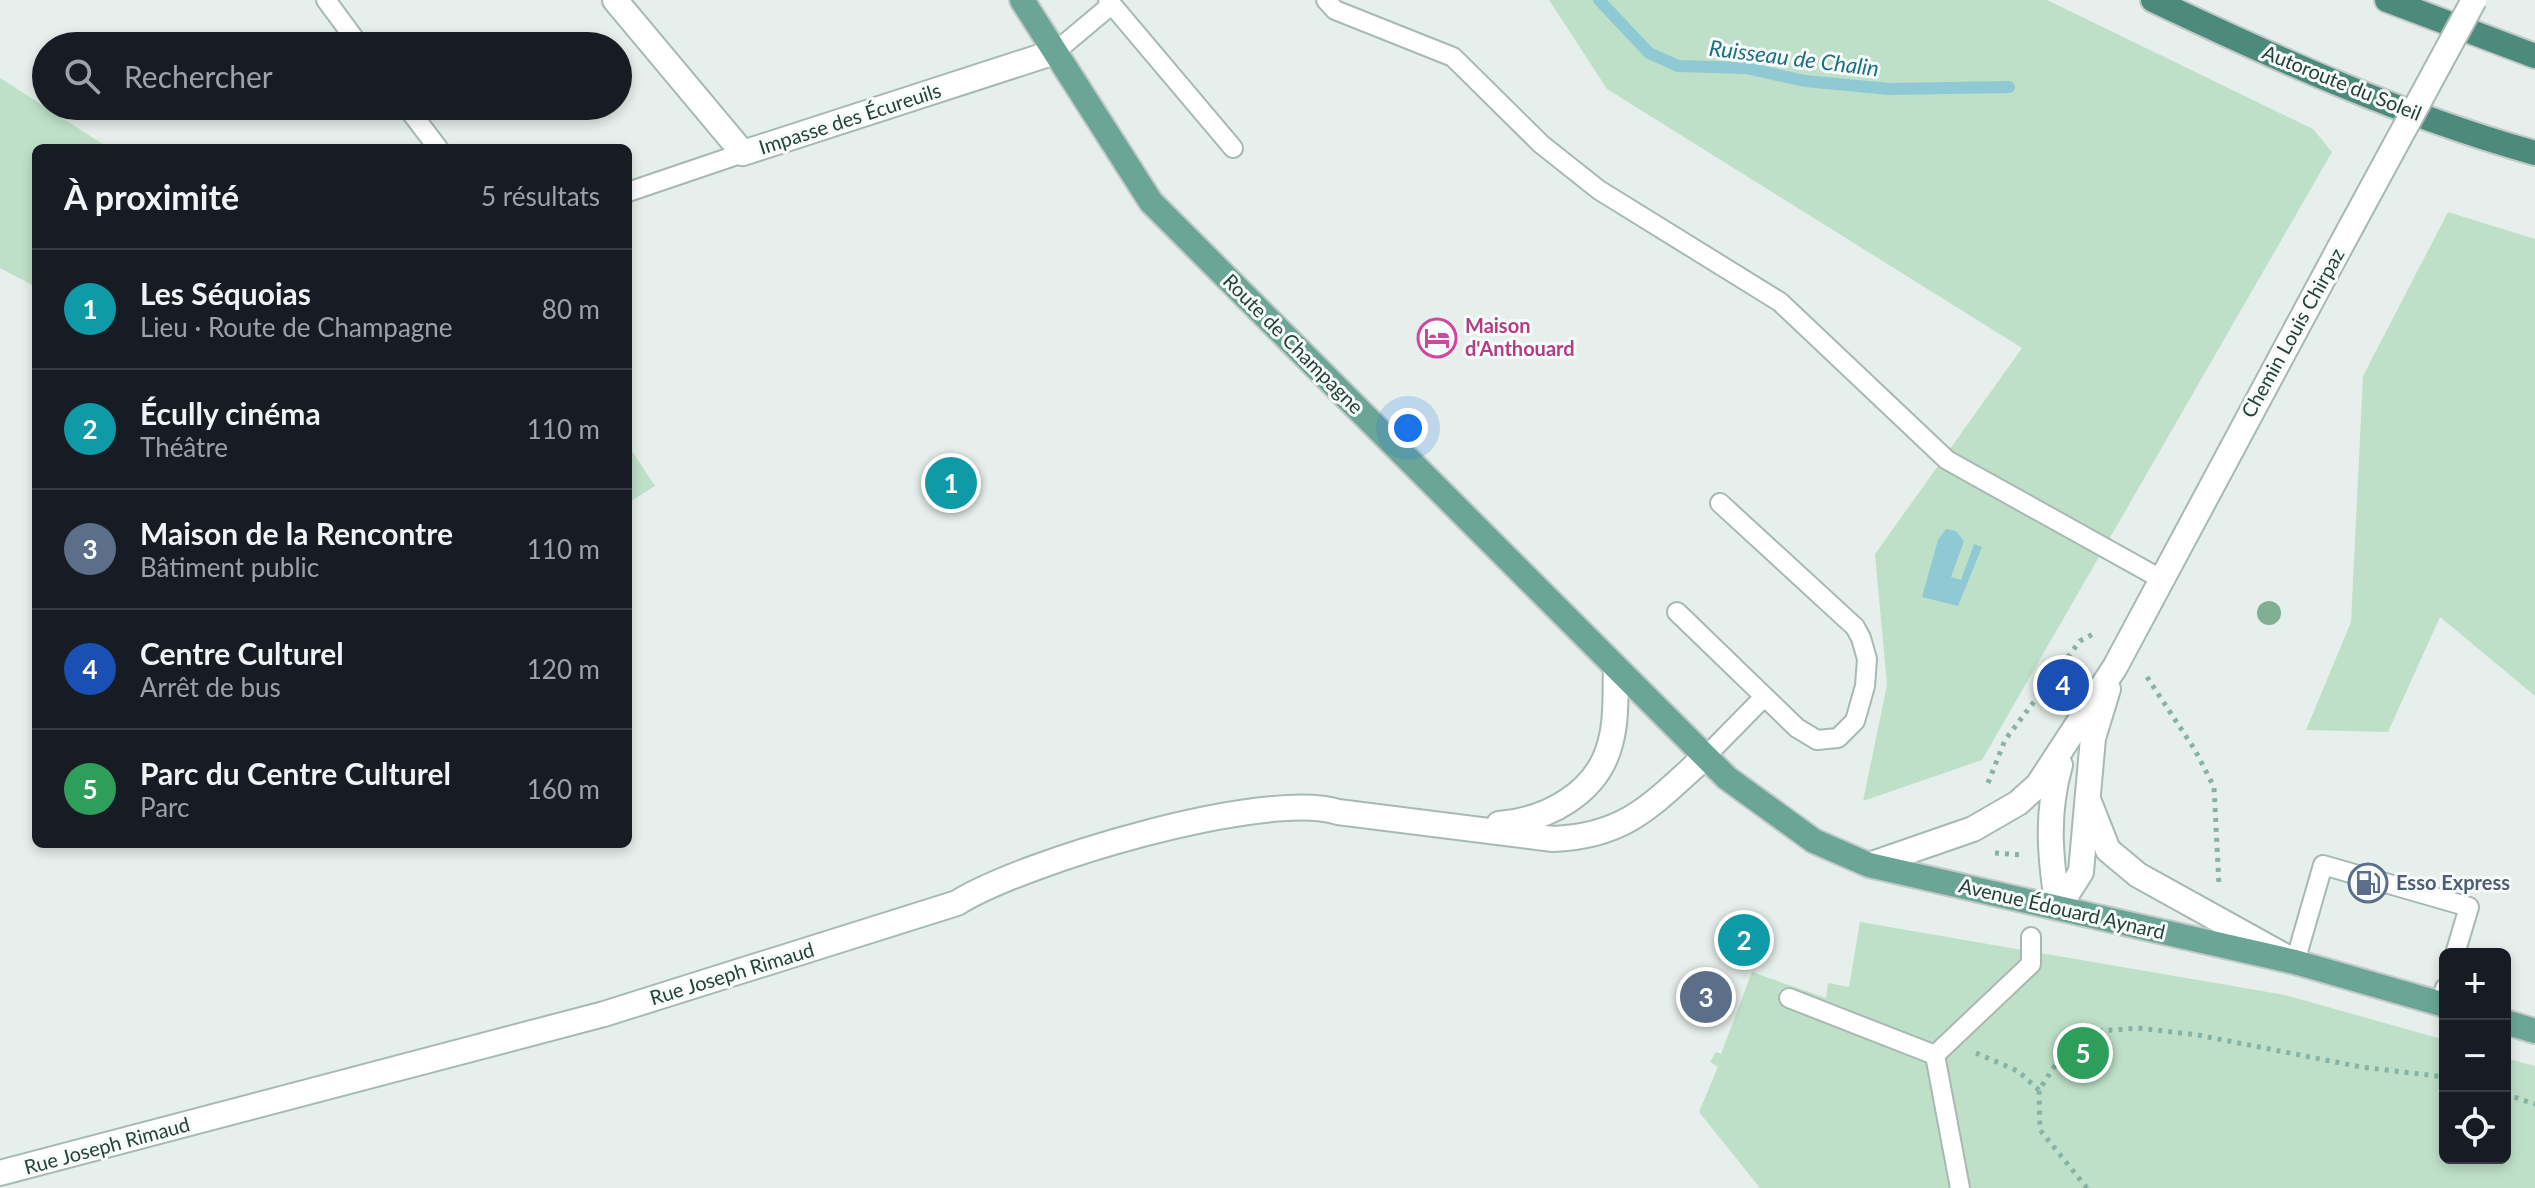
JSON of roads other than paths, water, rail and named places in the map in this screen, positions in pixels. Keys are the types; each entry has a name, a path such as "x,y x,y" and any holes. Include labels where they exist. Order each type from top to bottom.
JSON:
{"highway":[{"name":"Autoroute du Soleil","path":"2153,0 2298,69 2492,141 2535,153"},
{"path":"2387,0 2535,56"}],"main road":[{"name":"Route de Champagne","path":"1022,0 1151,202 1706,756"},
{"name":"Avenue Édouard Aynard","path":"1706,756 1746,795 1814,841 1869,865 2439,998"},
{"path":"2511,1024 2535,1031"}],"street":[{"name":"Impasse des Écureuils","path":"615,0 743,153 1055,52"},
{"name":"Chemin Louis Chirpaz","path":"1869,865 1973,829 2018,803 2038,785 2115,667 2474,0"},
{"name":"Chemin Louis Chirpaz","path":"2058,908 2081,872 2093,738 2115,667"},
{"name":"Rue Joseph Rimaud","path":"1462,828 1541,817 1579,792 1603,763 1610,748 1616,669"},
{"name":"Chemin Louis Chirpaz","path":"2058,908 2048,842 2051,798 2068,735"},
{"name":"Rue Joseph Rimaud","path":"0,1173 604,1014 957,903 980,889 1047,865 1200,820 1288,806 1319,806 1338,812 1553,839 1588,838 1629,822 1706,756"},
{"name":"Chemin Louis Chirpaz","path":"2089,802 2108,850 2138,875 2295,962"}],"lane":[{"path":"326,0 350,32"},
{"path":"1326,0 1335,10 1453,57 1541,144 1599,190 1780,302 1947,460 2161,579"},
{"path":"1055,52 1109,3 1233,148"},
{"path":"417,120 435,144"},
{"path":"632,191 743,153"},
{"path":"1677,612 1797,728 1817,740 1838,738 1855,721 1865,686 1867,659 1855,627 1720,503"},
{"path":"1706,756 1764,697"},
{"path":"2295,962 2323,865 2469,907 2457,948"},
{"path":"1935,1055 2031,964 2031,937"},
{"path":"1789,998 1935,1055"},
{"path":"1935,1055 1960,1188"}],"water":[{"path":"1946,529 1956,531 1964,541 1951,577 1961,580 1974,544 1982,547 1958,606 1922,597 1938,540"}],"waterway":[{"name":"Ruisseau de Chalin","path":"1599,0 1649,53 1678,66 1746,68 1805,81 1889,89 2009,87"}],"place":[{"name":"Maison d'Anthouard","path":"1437,338"},
{"name":"Les Séquoias","path":"951,483"},
{"name":"Centre Culturel","path":"2063,685"},
{"name":"Esso Express","path":"2368,883"},
{"name":"Écully cinéma","path":"1744,940"},
{"name":"Maison de la Rencontre","path":"1706,997"},
{"name":"Parc du Centre Culturel","path":"2083,1053"}]}
